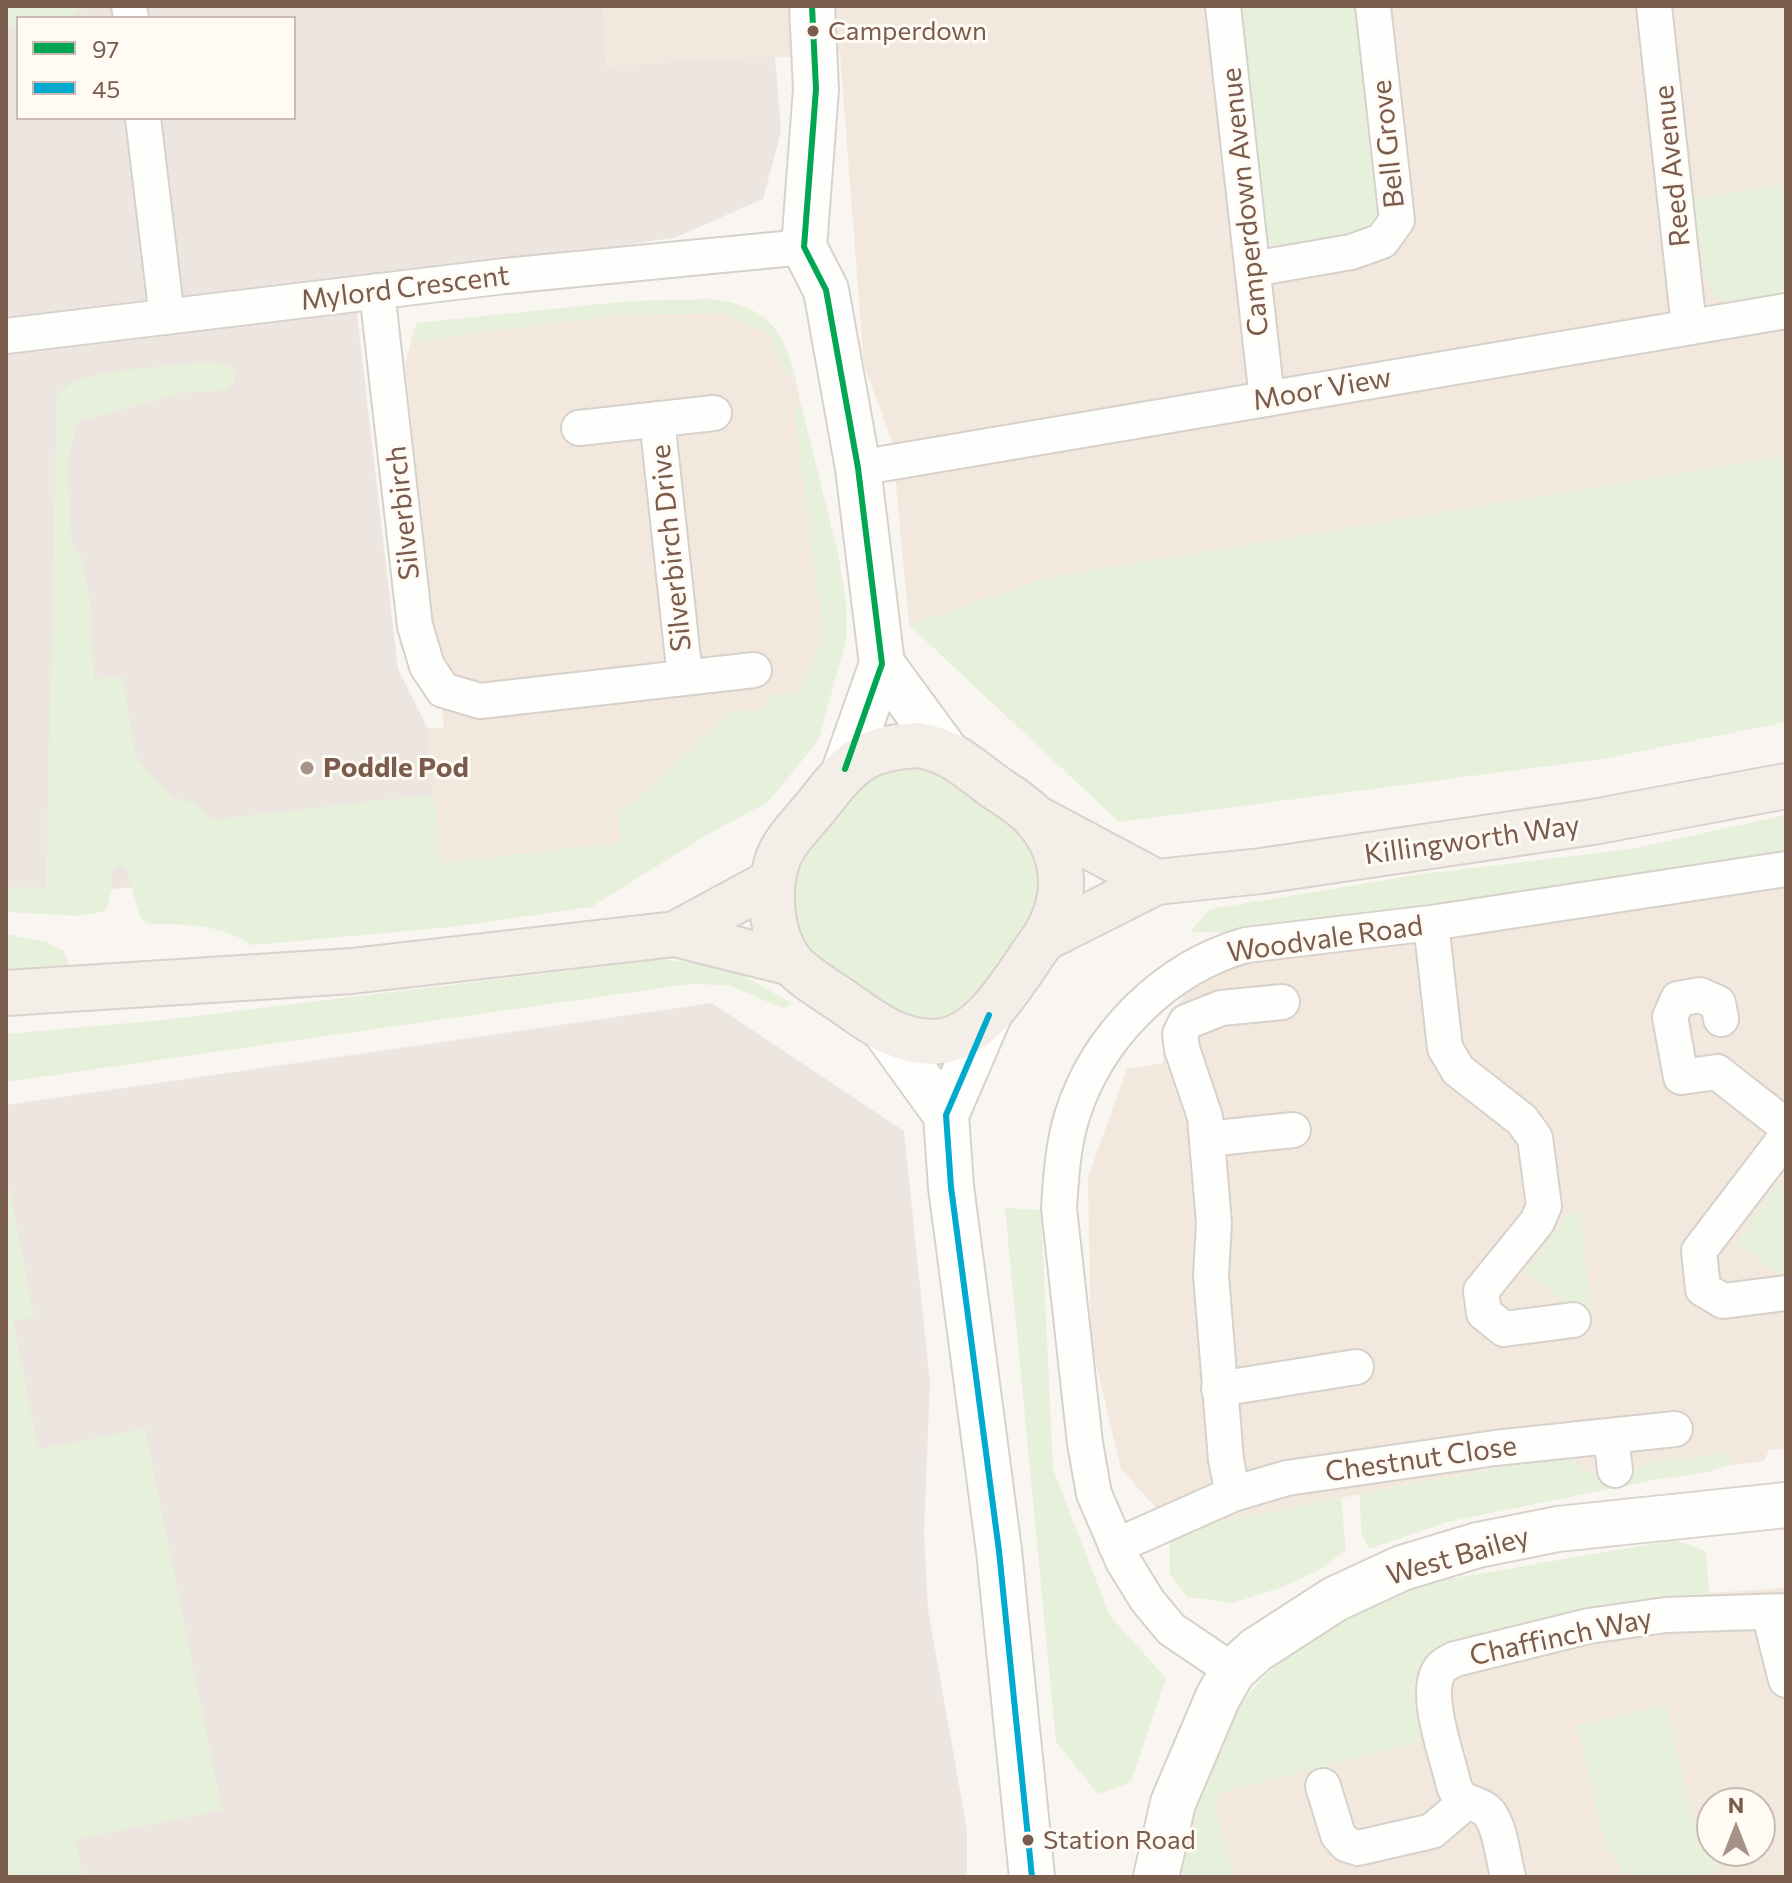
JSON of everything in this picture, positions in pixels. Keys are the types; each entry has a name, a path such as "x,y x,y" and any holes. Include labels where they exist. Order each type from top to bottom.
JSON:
{"main road":[{"path":"791,963 778,938 773,918 773,881 780,855 845,769 882,664 858,468 826,290 804,247 816,89 812,6"},
{"path":"882,664 945,750 1034,817 1156,882"},
{"path":"845,769 868,755 893,746 919,745 945,750"},
{"name":"Killingworth Way","path":"1043,939 1156,882 1261,871 1593,822 1786,786"},
{"path":"1032,1877 999,1551 951,1187 946,1115 989,1015 1054,924 1061,896 1061,873 1053,844 1034,817"},
{"path":"675,934 773,881"},
{"path":"6,993 352,971 675,934 791,963 886,1032 946,1115"},
{"path":"886,1032 911,1040 943,1042 989,1015"},
{"name":"West Bailey","path":"1156,1877 1173,1803 1218,1697 1233,1671 1256,1650 1335,1599 1402,1568 1478,1545 1558,1529 1786,1505"}],"street":[{"name":"Camperdown Avenue","path":"1223,6 1267,399"},
{"name":"Bell Grove","path":"1253,269 1351,252 1382,241 1397,220 1373,6"},
{"name":"Reed Avenue","path":"1654,6 1689,327"},
{"path":"143,120 167,317"},
{"name":"Mylord Crescent","path":"6,336 377,291 804,247"},
{"name":"Silverbirch","path":"377,291 415,626 427,666 443,690 480,701"},
{"name":"Moor View","path":"858,468 1786,311"},
{"name":"Silverbirch Drive","path":"579,428 714,413"},
{"name":"Silverbirch Drive","path":"657,419 685,677"},
{"name":"Silverbirch Drive","path":"480,701 754,670"},
{"name":"Woodvale Road","path":"1233,1671 1171,1629 1147,1600 1116,1546 1094,1494 1085,1443 1059,1208 1061,1171 1071,1119 1087,1077 1109,1042 1149,999 1173,980 1218,953 1246,945 1431,923 1786,869"},
{"path":"1431,923 1445,1048 1458,1070 1522,1120 1535,1138 1544,1206 1537,1222 1481,1291 1484,1313 1504,1329 1557,1313"},
{"path":"1721,1019 1718,1003 1700,995 1678,999 1670,1017 1681,1077 1717,1072 1786,1126"},
{"path":"1233,1494 1226,1460 1219,1389 1211,1275 1214,1223 1205,1117 1182,1049 1180,1034 1186,1022 1221,1008 1282,1002"},
{"path":"1207,1139 1293,1130"},
{"path":"1770,1287 1723,1301 1703,1289 1699,1251 1786,1137"},
{"path":"1219,1389 1343,1360"},
{"name":"Chestnut Close","path":"1116,1546 1233,1494 1301,1476 1495,1448 1675,1429"},
{"path":"1611,1436 1615,1470"},
{"path":"1777,1612 1786,1680"},
{"name":"Chaffinch Way","path":"1466,1802 1454,1786 1435,1703 1434,1686 1443,1665 1455,1659 1589,1626 1666,1615 1777,1612"},
{"path":"1323,1786 1338,1835 1346,1844 1358,1848 1432,1831 1466,1802 1481,1807 1490,1814 1497,1831 1508,1877"}],"shaded area":[{"path":"6,6 602,6 607,66 775,56 781,132 763,199 674,238 353,279 398,669 428,729 441,863 112,889 6,887"},
{"path":"602,6 1786,6 1786,455 1045,578 909,625 892,441 864,365 840,54 607,66"},
{"path":"722,313 768,332 785,373 795,377 800,401 795,413 824,639 798,693 772,695 764,709 729,712 632,805 621,843 441,863 428,729 444,727 405,365 411,342 615,315"},
{"path":"1786,851 1786,1448 1769,1450 1764,1461 1731,1465 1730,1453 1649,1462 1614,1481 1555,1456 1176,1530 1121,1469 1091,1342 1088,1177 1127,1069 1163,1063 1163,1036 1169,1018 1225,933 1627,879"},
{"path":"712,1003 904,1131 930,1383 924,1531 928,1610 967,1830 967,1877 6,1877 6,1105"},
{"path":"1786,1588 1786,1877 1174,1877 1219,1793 1427,1740 1413,1692 1416,1665 1438,1652 1594,1613 1709,1593"}],"green space":[{"path":"6,6 85,6 71,16 16,16 16,25 6,27"},
{"path":"1237,6 1358,6 1379,211 1372,229 1356,237 1271,247 1258,231"},
{"path":"1786,184 1786,296 1738,304 1716,297 1704,275 1694,198"},
{"path":"712,299 745,307 769,322 785,345 795,377 785,373 768,332 722,313 615,315 411,342 416,323 630,301"},
{"path":"212,361 233,367 234,383 227,390 181,393 77,422 68,459 71,540 82,560 91,612 94,679 123,677 136,758 173,798 195,803 213,820 434,796 441,863 621,843 618,807 632,805 729,712 764,709 772,695 798,692 824,639 795,413 800,401 838,554 846,602 846,641 818,741 768,802 710,833 591,907 451,927 252,945 215,929 148,924 141,919 126,868 119,865 111,872 112,889 106,911 80,916 6,912 6,887 46,887 57,395 72,382 109,372"},
{"path":"1786,455 1786,722 1602,759 1119,822 909,625 1045,578"},
{"path":"938,766 1036,845 1044,903 976,1002 942,1022 902,1023 810,957 790,924 797,865 858,785 885,767"},
{"path":"1786,815 1786,851 1627,879 1225,933 1190,932 1210,909 1422,874 1631,849"},
{"path":"6,934 46,942 64,951 68,964 58,973 6,979"},
{"path":"663,959 709,965 741,974 793,1004 782,1008 729,985 689,984 6,1082 6,1034 163,1020"},
{"path":"6,1171 34,1317 13,1321 38,1449 145,1429 222,1810 76,1839 83,1877 6,1877"},
{"path":"1786,1182 1786,1279 1737,1243 1778,1183"},
{"path":"1005,1208 1041,1210 1053,1469 1110,1616 1166,1678 1131,1782 1098,1794 1056,1742"},
{"path":"1580,1211 1592,1315 1585,1316 1526,1273 1567,1213"},
{"path":"1731,1453 1731,1465 1704,1473 1659,1479 1447,1522 1369,1549 1361,1532 1360,1494 1572,1454 1583,1470 1614,1481 1649,1462"},
{"path":"1341,1498 1346,1550 1319,1570 1285,1586 1233,1603 1187,1597 1170,1574 1170,1540 1176,1530"},
{"path":"1675,1540 1706,1551 1709,1593 1594,1613 1438,1652 1416,1665 1413,1692 1427,1740 1219,1793 1214,1804 1234,1877 1174,1877 1177,1855 1224,1723 1259,1682 1309,1635 1420,1584"},
{"path":"1666,1705 1696,1824 1696,1867 1719,1867 1720,1870 1707,1873 1707,1877 1622,1877 1616,1853 1608,1854 1577,1726"}],"transit line":[{"name":"97","path":"812,6 816,89 804,247 826,290 858,468 882,664 845,769"},
{"name":"45","path":"989,1015 946,1115 951,1187 999,1551 1032,1877"}],"place":[{"name":"Camperdown","path":"813,31"},
{"name":"Poddle Pod","path":"307,768"},
{"name":"Station Road","path":"1028,1840"}]}
